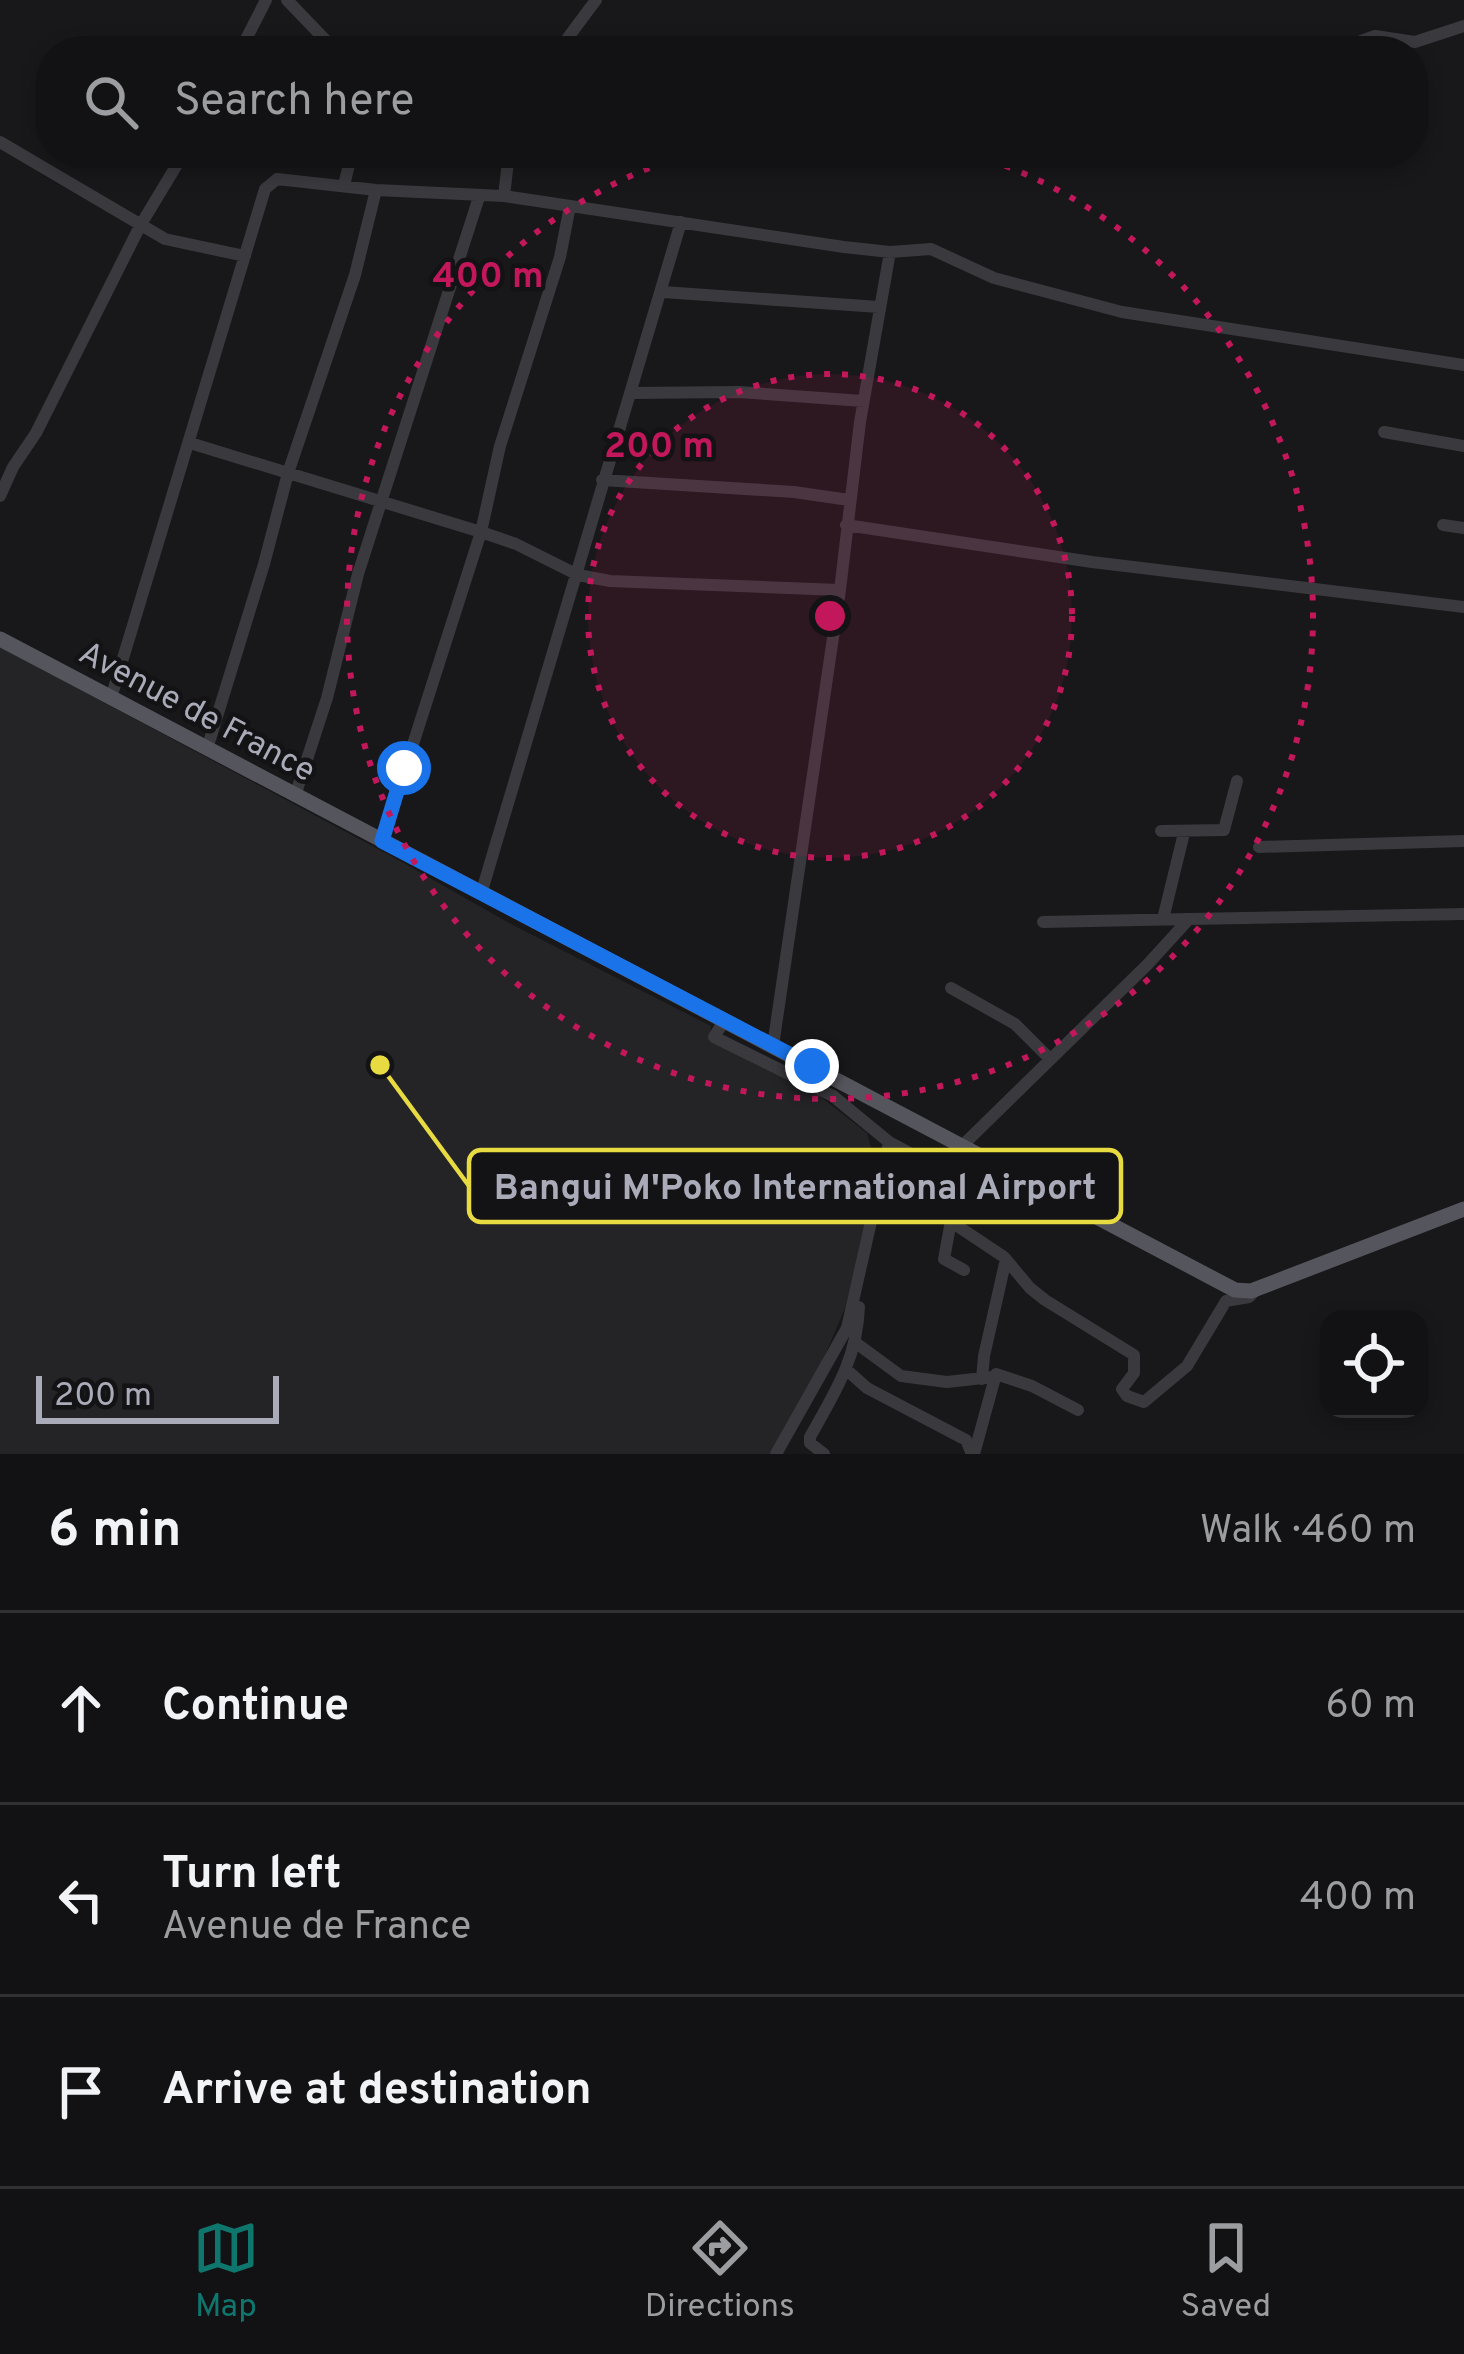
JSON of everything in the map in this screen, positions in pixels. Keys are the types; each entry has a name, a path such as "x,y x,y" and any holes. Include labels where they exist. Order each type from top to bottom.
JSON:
{"main road":[{"name":"Avenue de France","path":"0,639 1235,1290 1258,1287"},
{"path":"1258,1287 1464,1209"}],"street":[{"path":"248,36 266,0"},
{"path":"287,0 322,36"},
{"path":"569,36 596,0"},
{"path":"1428,37 1464,26"},
{"path":"0,142 36,164"},
{"path":"43,168 176,242 245,256"},
{"path":"0,496 175,168"},
{"path":"344,185 348,168"},
{"path":"504,196 507,168"},
{"path":"111,698 270,183 289,179 376,190 504,196 890,252 931,249 994,278 1130,314 1464,364"},
{"path":"208,748 287,473 355,275 376,190"},
{"path":"295,796 327,698 358,574 479,197"},
{"path":"382,841 481,532 501,440 560,257 570,206"},
{"path":"481,894 681,222"},
{"path":"773,1046 863,401 890,252"},
{"path":"663,292 879,307"},
{"path":"632,393 735,392 863,401"},
{"path":"1384,432 1464,446"},
{"path":"190,443 481,532 578,575 610,581 840,590"},
{"path":"602,481 794,492 849,500"},
{"path":"846,525 1092,562 1464,607"},
{"path":"1442,525 1464,528"},
{"path":"1161,831 1226,829 1237,781"},
{"path":"1163,919 1184,833"},
{"path":"1259,847 1464,841"},
{"path":"1043,922 1464,914"},
{"path":"724,1021 714,1037 833,1096 889,1142 925,1161 940,1162 963,1145 1189,919"},
{"path":"951,988 1015,1024 1050,1059"},
{"path":"824,1454 810,1443 810,1437 848,1371 856,1343 866,1239 889,1142"},
{"path":"940,1162 957,1188 944,1258 964,1270"},
{"path":"950,1221 1006,1259 1045,1300 1134,1354 1134,1373 1122,1389 1144,1402 1186,1366 1226,1301 1250,1298 1258,1287"},
{"path":"974,1454 987,1378 983,1356 1006,1259"},
{"path":"776,1454 848,1328 859,1288"},
{"path":"856,1343 901,1376 947,1382 1001,1373 1078,1410"},
{"path":"848,1371 867,1388 966,1440 974,1454"}],"shaded area":[{"path":"0,647 511,924 711,1026 710,1039 812,1090 867,1133 875,1162 845,1308 822,1362 770,1454 0,1454"}],"place":[{"name":"Bangui M'Poko International Airport","path":"380,1065"}],"route":[{"path":"404,768 382,841 812,1066"}]}
